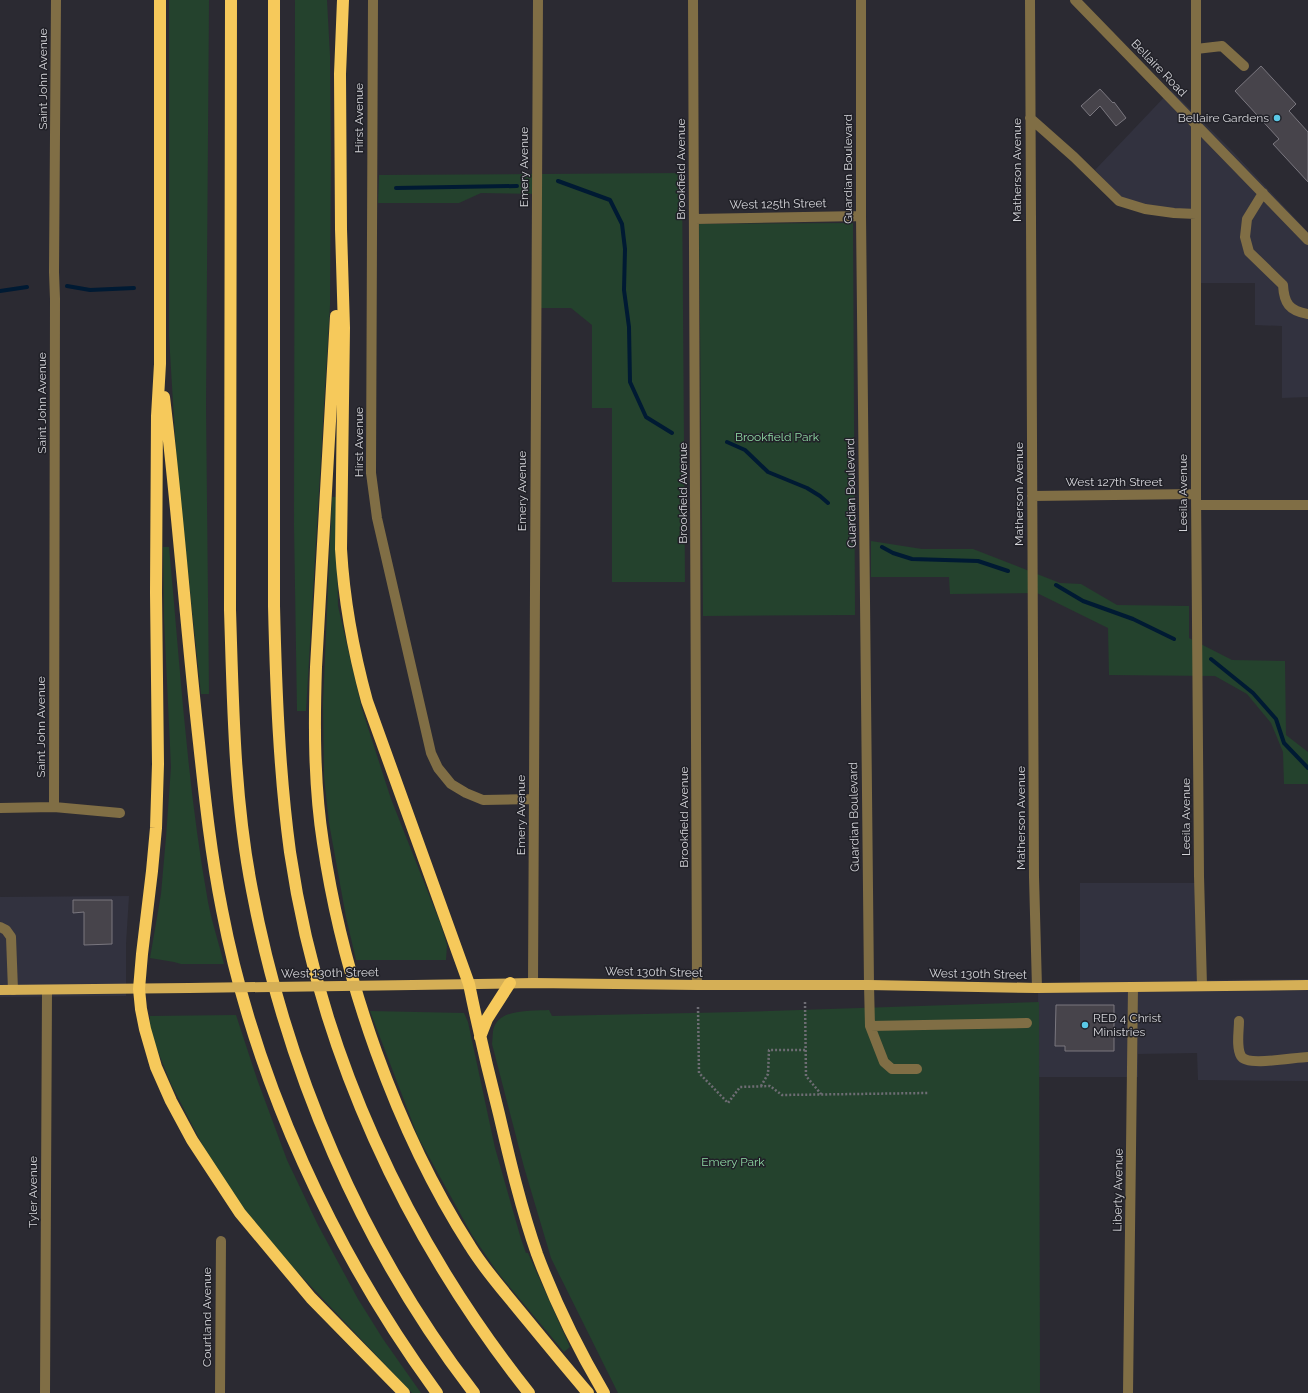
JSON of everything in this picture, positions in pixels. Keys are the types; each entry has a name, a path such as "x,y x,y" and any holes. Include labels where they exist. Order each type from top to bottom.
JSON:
{"highway":[{"path":"160,0 160,364 157,416 156,592 158,771 155,835 142,954 140,989 141,1012 156,1067 171,1101 200,1153 240,1213 311,1298 404,1393"},
{"path":"231,0 231,625 236,756 243,829 252,889 266,958 283,1018 300,1070 320,1123 344,1177 387,1262 426,1324 474,1393"},
{"path":"274,0 274,638 280,761 290,846 298,894 311,953 343,1063 364,1116 392,1177 442,1270 501,1357 529,1393"},
{"path":"335,0 340,74"},
{"path":"343,0 340,74 341,229 344,328 341,549 348,618 355,656 367,701 469,984 480,1037 524,1214 554,1295 604,1393"},
{"path":"341,229 314,708 318,797 323,842 332,892 347,957 380,1061 403,1119 444,1203 471,1249 499,1286 588,1393"},
{"path":"160,364 207,820 222,910 232,956 260,1054 313,1184 347,1251 381,1310 436,1393"},
{"path":"480,1037 487,1019 510,983"}],"main road":[{"name":"West 130th Street","path":"0,990 47,991 510,983 869,985 1037,988 1308,984"}],"street":[{"name":"Saint John Avenue","path":"54,807 54,272 56,0"},
{"name":"Hirst Avenue","path":"373,0 371,473 376,518 432,753 438,768 451,784 466,793 483,800 534,799"},
{"name":"Emery Avenue","path":"533,983 538,0"},
{"name":"Brookfield Avenue","path":"693,0 697,985"},
{"name":"Guardian Boulevard","path":"861,0 861,216 870,1026 884,1062 892,1069 917,1069"},
{"name":"Matherson Avenue","path":"1030,0 1034,877 1037,988"},
{"name":"Bellaire Road","path":"1075,0 1308,240"},
{"name":"Leeila Avenue","path":"1196,0 1196,505 1199,876 1202,986"},
{"path":"1196,49 1222,46 1244,66"},
{"path":"1030,118 1119,200 1145,209 1196,214"},
{"path":"1263,193 1247,219 1245,237 1250,252 1283,284 1284,293 1290,308 1298,312 1308,314"},
{"name":"West 125th Street","path":"695,219 861,216"},
{"name":"West 127th Street","path":"1032,496 1196,494"},
{"path":"1196,505 1308,505"},
{"path":"0,808 54,807 120,813"},
{"path":"0,927 6,930 11,937 13,990"},
{"name":"Liberty Avenue","path":"1128,1393 1133,987"},
{"name":"Tyler Avenue","path":"45,1393 47,991"},
{"path":"1239,1021 1239,1050 1241,1057 1245,1060 1262,1061 1308,1057"},
{"path":"870,1026 1027,1023"},
{"name":"Courtland Avenue","path":"220,1393 221,1241"}],"path":[{"path":"805,1002 806,1076 821,1094"},
{"path":"698,1006 699,1073 728,1104 740,1087 770,1086 782,1095 928,1093"},
{"path":"761,1086 768,1074 769,1050 806,1050"}],"shaded area":[{"path":"1171,90 1234,153 1308,232 1308,397 1282,398 1282,326 1255,325 1255,283 1193,283 1193,211 1146,207 1121,198 1095,170"},
{"path":"1080,883 1203,883 1206,980 1308,979 1308,1081 1198,1080 1197,1053 1138,1054 1138,1077 1039,1077 1038,992 1080,992"},
{"path":"129,896 126,944 126,996 0,997 0,897"}],"green space":[{"path":"169,0 209,0 206,406 209,694 201,694 177,469 169,336"},
{"path":"295,0 327,0 330,56 330,305 306,711 297,711 294,525"},
{"path":"682,173 685,582 612,582 612,408 592,408 592,325 571,308 541,308 542,194 481,193 459,203 378,203 379,175"},
{"name":"Brookfield Park","path":"853,223 855,615 703,616 699,224"},
{"path":"332,497 336,497 338,606 362,709 391,799 441,925 447,945 446,960 356,960 346,917 329,823 324,777 323,703"},
{"path":"871,541 922,549 973,549 1060,583 1081,584 1117,605 1189,606 1189,638 1232,660 1285,661 1286,735 1308,752 1308,784 1284,784 1283,752 1271,723 1247,694 1215,676 1109,675 1108,628 1037,593 950,594 949,577 871,577"},
{"path":"163,547 169,547 189,769 201,858 210,910 224,964 181,964 150,958 161,894 171,767 164,619"},
{"name":"Emery Park","path":"1039,1002 1040,1393 618,1393 551,1258 524,1167 492,1044 493,1029 499,1020 511,1013 549,1010 552,1016 738,1012"},
{"path":"370,1011 464,1013 468,1022 495,1148 521,1239 526,1253 528,1253 570,1347 564,1352 498,1273 472,1235 418,1137"},
{"path":"236,1015 257,1079 287,1160 318,1225 358,1299 383,1339 421,1393 412,1393 286,1260 237,1200 204,1148 171,1084 149,1029 150,1016"}],"building":[{"name":"Bellaire Gardens","path":"1261,66 1296,104 1289,111 1308,132 1308,182 1273,144 1279,139 1235,91"},
{"path":"1100,89 1113,103 1114,102 1126,118 1116,126 1100,106 1090,116 1081,106"},
{"path":"73,900 112,900 112,944 84,945 84,912 73,913"},
{"name":"RED 4 Christ Ministries","path":"1056,1005 1114,1005 1114,1051 1065,1051 1065,1046 1055,1046"}],"waterway":[{"path":"558,181 610,200 622,224 625,249 624,290 629,327 630,382 646,417 672,433"},
{"path":"396,188 517,186"},
{"path":"67,286 90,290 134,288"},
{"path":"0,291 27,287"},
{"path":"727,442 745,450 768,472 807,488 828,503"},
{"path":"882,547 893,553 912,559 978,561 1008,571"},
{"path":"1056,585 1083,601 1133,619 1174,639"},
{"path":"1211,659 1253,693 1276,719 1284,743 1308,768"}],"place":[{"name":"Bellaire Gardens","path":"1277,118"},
{"name":"RED 4 Christ Ministries","path":"1085,1025"}]}
